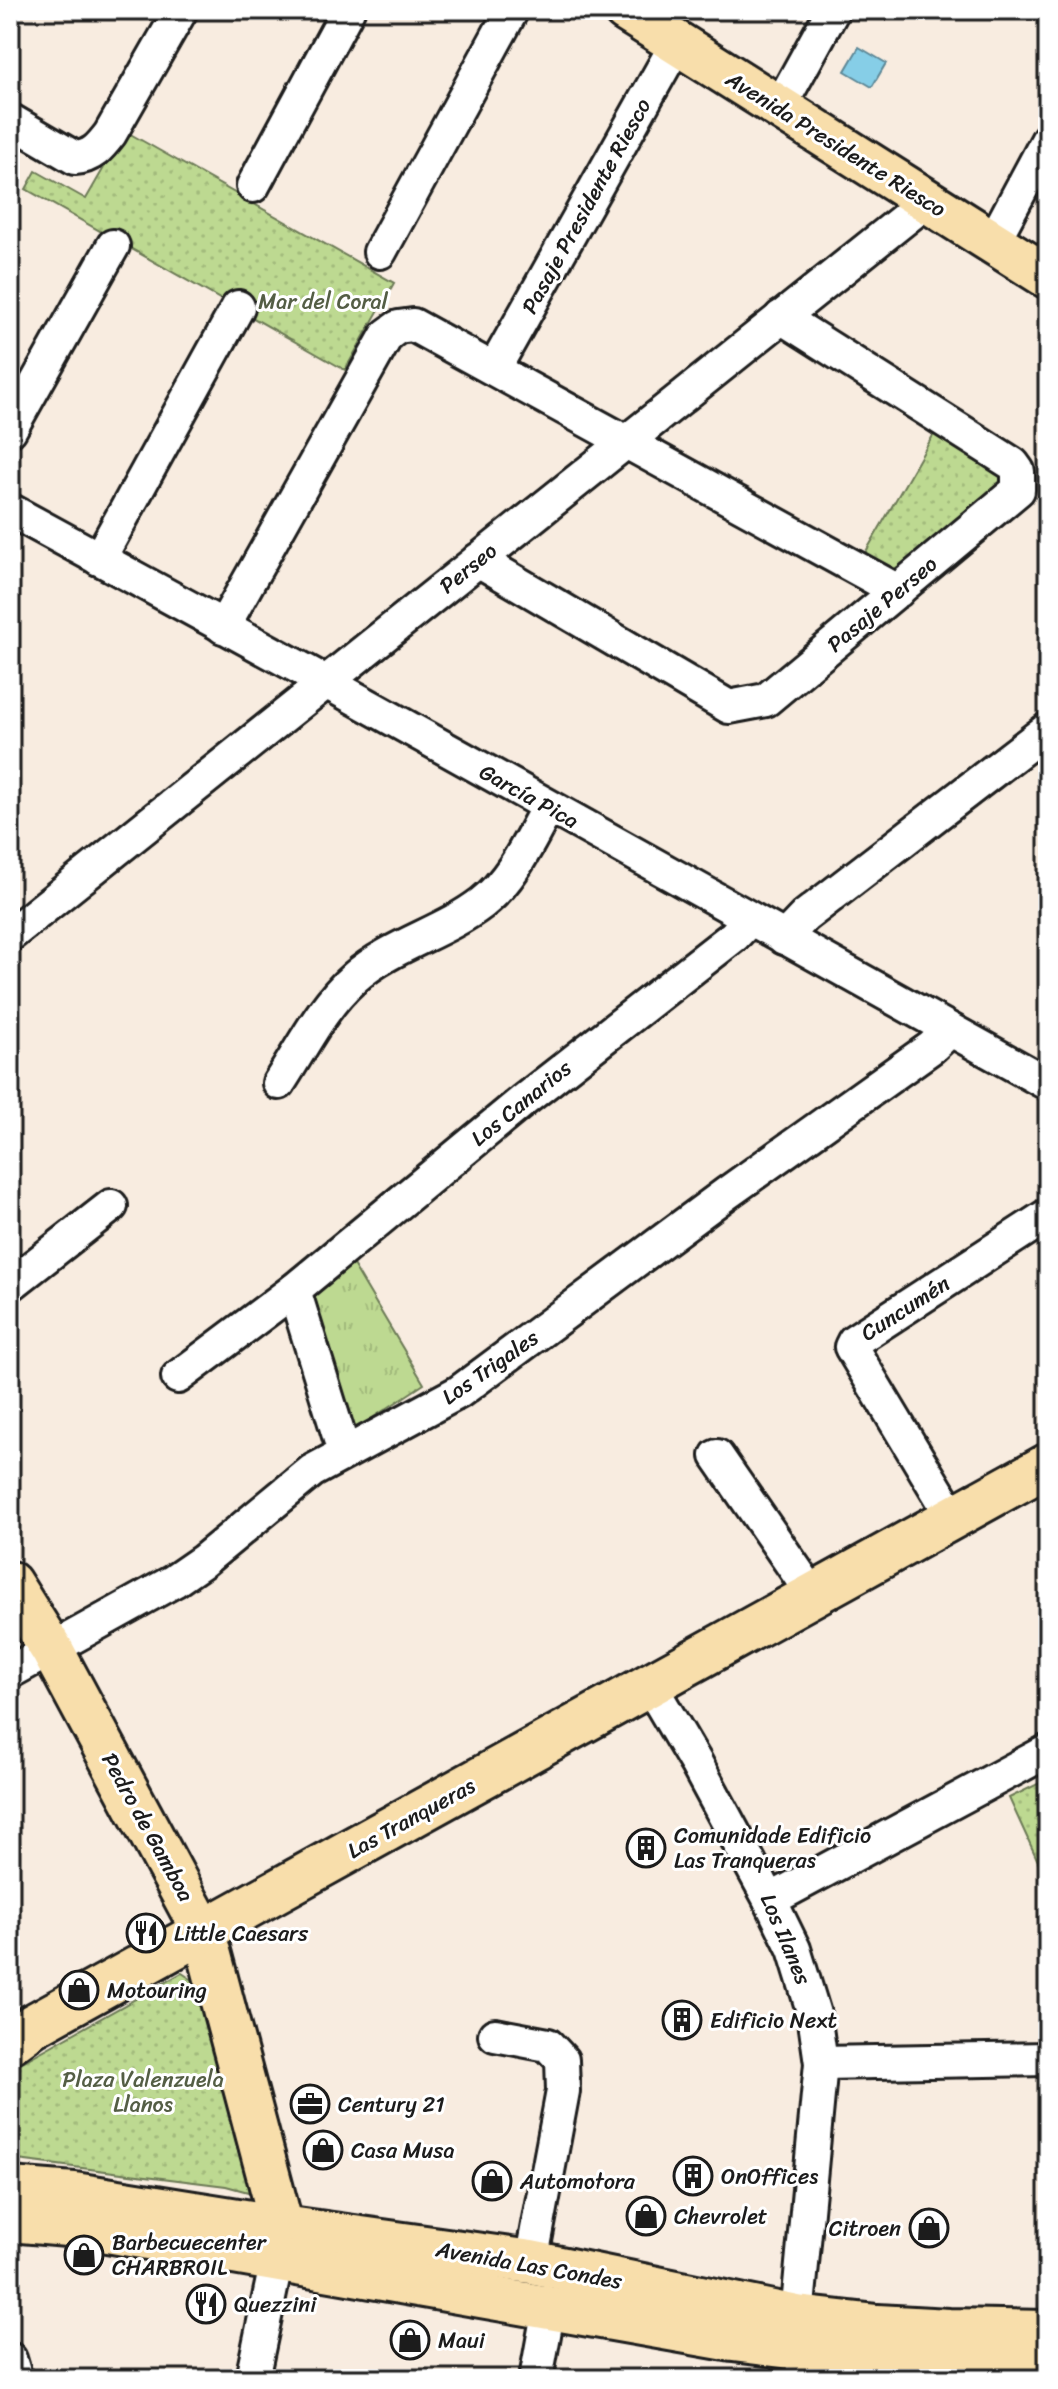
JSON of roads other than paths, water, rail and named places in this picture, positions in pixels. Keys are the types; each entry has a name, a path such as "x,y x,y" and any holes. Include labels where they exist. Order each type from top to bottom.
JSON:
{"main road":[{"name":"Avenida Presidente Riesco","path":"625,10 1048,277"},
{"name":"Las Tranqueras","path":"10,2042 32,2026 1048,1465"},
{"name":"Pedro de Gamboa","path":"10,1583 52,1650 204,1933 280,2244"},
{"name":"Avenida Las Condes","path":"10,2189 74,2194 549,2307 674,2330 801,2348 931,2360 1048,2363"},
{"name":"Avenida Las Condes","path":"10,2220 531,2262 801,2348 935,2330 1048,2332"}],"street":[{"path":"14,130 75,158 86,157 100,147 181,10"},
{"path":"253,186 348,10"},
{"path":"380,252 512,10"},
{"path":"779,108 833,10"},
{"name":"Pasaje Presidente Riesco","path":"494,369 677,43"},
{"path":"993,242 1048,139"},
{"name":"Perseo","path":"10,935 927,201"},
{"path":"10,430 113,246"},
{"path":"99,559 238,307"},
{"name":"Pasaje Perseo","path":"478,560 729,707 766,700 1018,490 1018,471 1013,464 781,317"},
{"path":"223,627 387,335 398,327 413,325 898,591"},
{"name":"García Pica","path":"10,510 1046,1081"},
{"path":"784,938 805,916 1048,729"},
{"path":"279,1083 332,1001 356,976 484,902 508,878 548,807"},
{"name":"Los Canarios","path":"178,1377 294,1290 524,1100 734,936 750,919"},
{"name":"Los Trigales","path":"10,1672 183,1574 280,1495 344,1452 388,1432 459,1392 727,1193 932,1047 950,1030"},
{"path":"10,1285 111,1206"},
{"name":"Cuncumén","path":"953,1517 851,1347 854,1341 1048,1215"},
{"path":"294,1290 344,1452"},
{"path":"717,1456 813,1595"},
{"name":"Los Ilanes","path":"650,1685 770,1900 794,1949 814,2014 821,2063 801,2348"},
{"path":"770,1900 1048,1751"},
{"path":"495,2035 548,2045 562,2060 563,2091 531,2262"},
{"path":"821,2063 1048,2059"},
{"path":"252,2379 280,2244"},
{"path":"536,2379 549,2307"},
{"path":"10,2359 16,2379"}],"water":[{"path":"859,47 886,63 872,87 845,71"}],"place":[{"name":"Comunidade Edificio Las Tranqueras","path":"646,1848"},
{"name":"Little Caesars","path":"146,1933"},
{"name":"Motouring","path":"79,1990"},
{"name":"Edificio Next","path":"682,2020"},
{"name":"Century 21","path":"310,2104"},
{"name":"Casa Musa","path":"323,2150"},
{"name":"OnOffices","path":"693,2176"},
{"name":"Automotora","path":"492,2181"},
{"name":"Chevrolet","path":"646,2216"},
{"name":"Citroen","path":"929,2228"},
{"name":"Barbecuecenter CHARBROIL","path":"84,2255"},
{"name":"Quezzini","path":"206,2304"},
{"name":"Maui","path":"410,2340"}],"park label":[{"name":"Mar del Coral","path":"323,301"},
{"name":"Plaza Valenzuela Llanos","path":"143,2092"}]}
